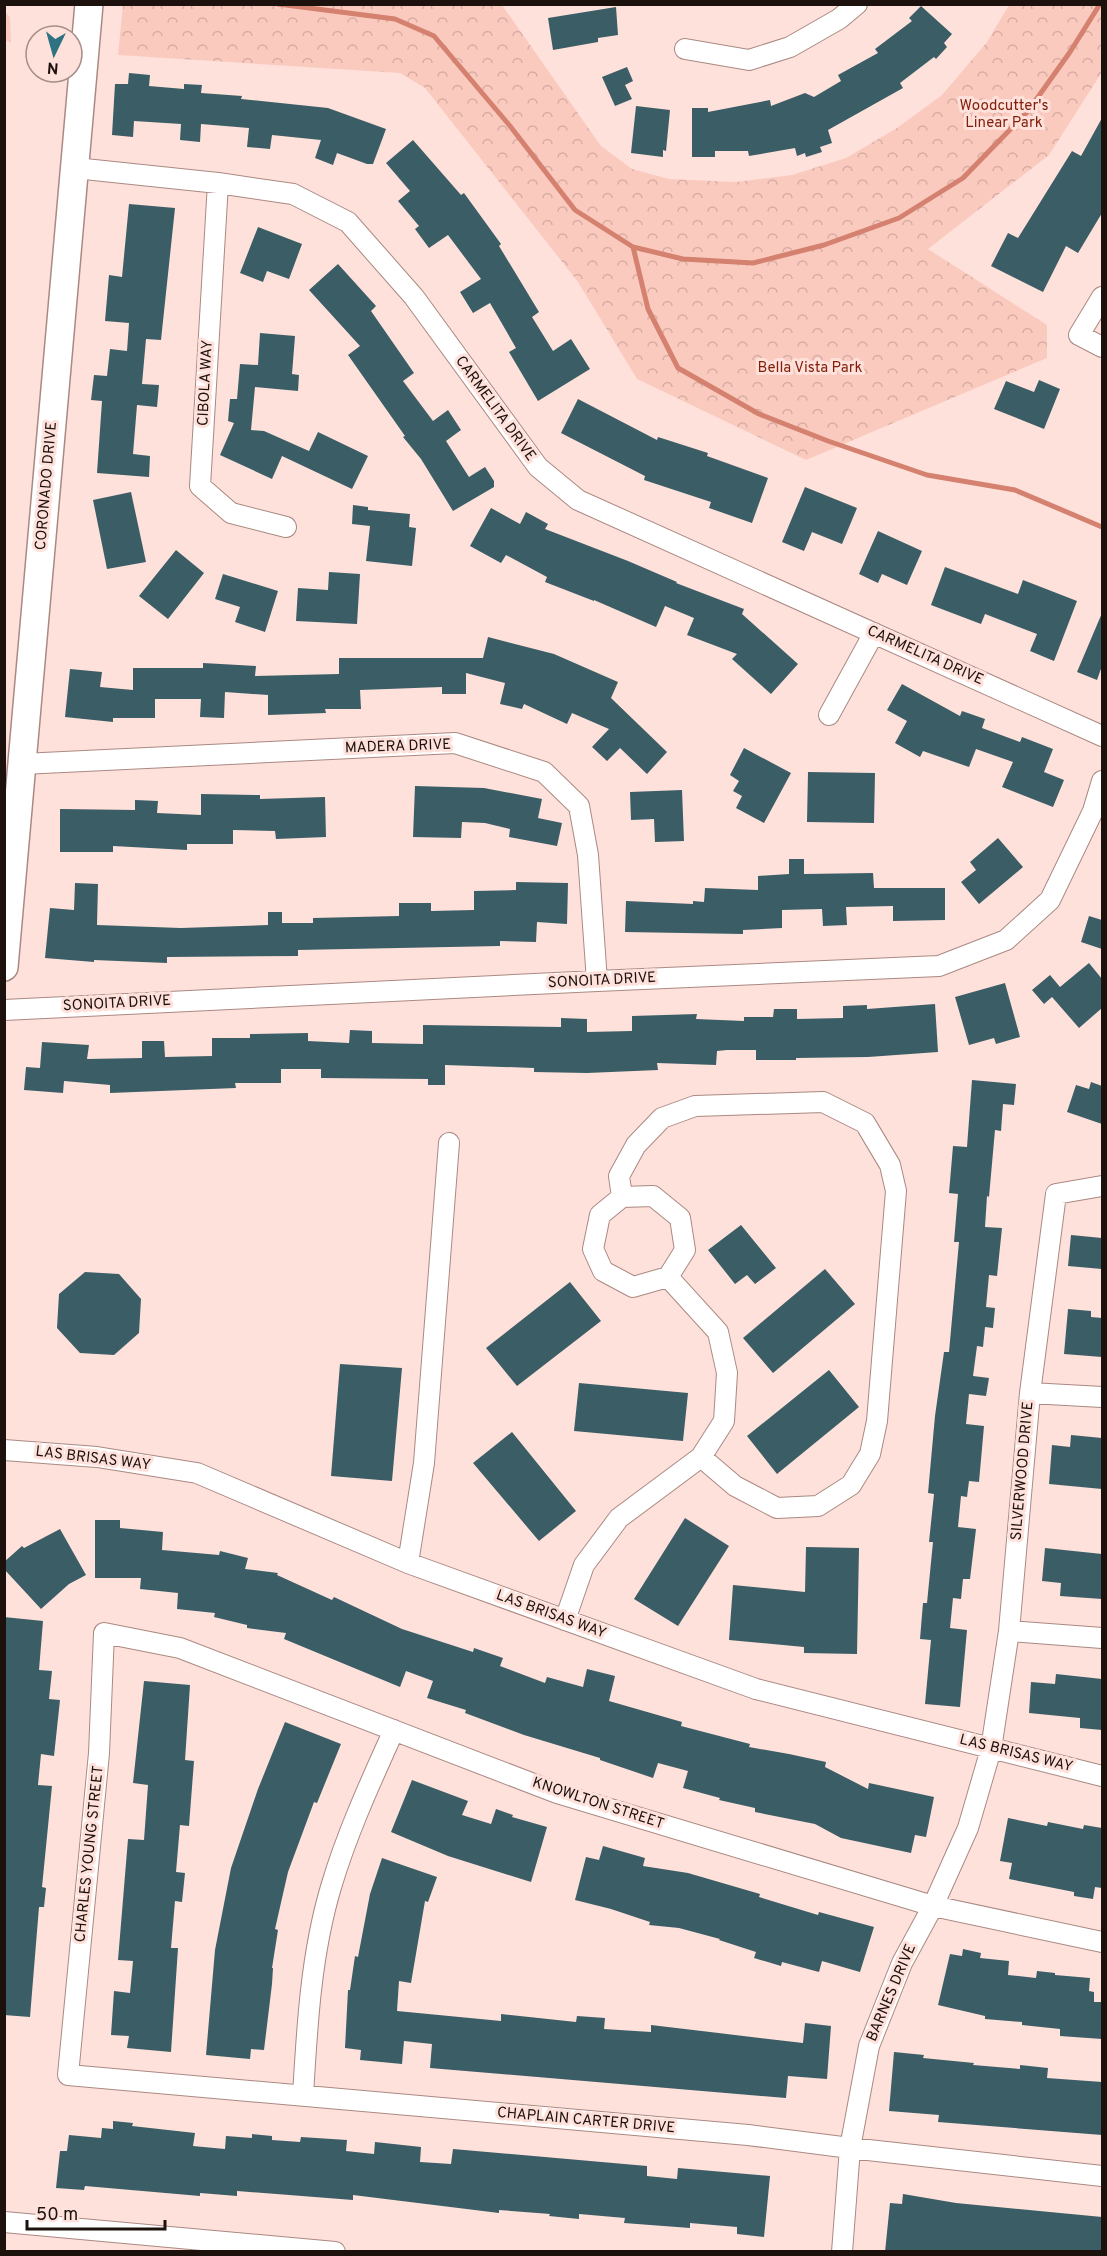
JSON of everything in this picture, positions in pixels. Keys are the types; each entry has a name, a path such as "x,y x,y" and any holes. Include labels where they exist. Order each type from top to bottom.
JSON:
{"street":[{"name":"CORONADO DRIVE","path":"4,967 89,4"},
{"path":"685,49 749,60 790,47 838,19 856,4"},
{"name":"CARMELITA DRIVE","path":"75,168 218,183 293,194 348,222 414,297 538,467 578,500 1102,736"},
{"name":"CIBOLA WAY","path":"218,183 200,486 231,513 286,527"},
{"path":"1102,297 1078,335 1102,347"},
{"path":"829,715 874,633"},
{"name":"MADERA DRIVE","path":"22,764 455,743 544,772 579,806 588,855 597,981"},
{"name":"SONOITA DRIVE","path":"4,1010 939,966 1006,940 1050,900 1093,811 1102,782"},
{"path":"622,1197 619,1176 636,1145 662,1118 695,1106 823,1102 865,1123 890,1165 896,1191 877,1421 870,1454 851,1485 819,1506 777,1508 735,1486 701,1457"},
{"path":"408,1563 424,1463 449,1143"},
{"name":"SILVERWOOD DRIVE","path":"991,1749 1010,1631 1030,1393 1056,1194 1102,1186"},
{"path":"653,1196 680,1218 685,1250 668,1277 633,1287 603,1270 593,1249 600,1215 622,1197 653,1196"},
{"path":"565,1620 584,1565 619,1518 701,1457 724,1421 727,1373 718,1332 668,1277"},
{"path":"1030,1393 1102,1397"},
{"name":"LAS BRISAS WAY","path":"4,1450 97,1457 197,1473 408,1563 756,1689 1102,1776"},
{"path":"1010,1631 1102,1638"},
{"name":"KNOWLTON STREET","path":"104,1633 180,1648 557,1793 933,1906 1102,1942"},
{"name":"CHARLES YOUNG STREET","path":"68,2075 99,1753 104,1633"},
{"path":"303,2096 307,2036 317,1953 331,1888 355,1818 394,1730"},
{"name":"BARNES DRIVE","path":"842,2252 850,2148 869,2046 902,1963 933,1906 968,1828 991,1749"},
{"name":"CHAPLAIN CARTER DRIVE","path":"68,2075 748,2135 1102,2176"},
{"path":"4,2222 167,2245 335,2252"}],"green space":[{"name":"Woodcutter's Linear Park","path":"123,5 502,5 601,146 632,169 669,179 736,182 792,175 846,158 897,128 942,95 987,42 1009,5 1102,5 1102,72 1049,155 928,249 1047,325 1047,358 806,460 637,379 578,282 425,88 400,73 118,55"},
{"path":"5,12 10,17 11,43 5,40"}],"building":[{"path":"921,6 952,34 944,43 947,47 936,59 934,57 900,83 903,88 828,130 832,143 820,147 822,152 806,157 805,153 797,156 795,148 749,156 748,151 715,151 715,157 692,157 692,108 708,108 708,112 770,100 771,106 805,93 814,97 841,81 838,75 878,53 875,49 912,21 909,18"},
{"path":"616,7 618,35 598,38 598,42 553,50 548,18"},
{"path":"627,67 633,81 625,85 632,99 615,106 602,77"},
{"path":"129,73 150,75 149,86 184,89 184,84 202,85 201,93 242,96 241,99 328,108 386,129 373,164 337,153 333,165 315,158 321,140 272,135 270,149 247,147 249,128 201,124 200,142 180,140 181,124 134,121 133,137 112,135 115,84 128,84"},
{"path":"636,106 670,110 666,151 663,150 663,157 631,153"},
{"path":"1102,118 1102,213 1078,253 1066,246 1043,292 991,266 1008,233 1018,238 1072,151 1081,156"},
{"path":"413,140 461,195 464,193 501,244 499,246 539,312 532,317 553,351 571,339 590,369 538,401 509,352 516,348 490,303 473,313 460,292 481,279 448,235 429,248 415,229 419,226 398,201 410,191 386,163"},
{"path":"129,204 175,208 161,340 146,339 142,384 159,385 157,407 137,405 133,454 150,456 149,477 97,473 102,401 91,400 94,375 107,376 110,349 127,351 129,323 105,321 109,275 122,277"},
{"path":"258,227 302,244 289,279 267,271 263,282 240,273"},
{"path":"338,264 376,306 371,311 414,373 403,381 433,421 448,410 461,430 446,441 469,477 485,467 494,481 494,487 453,511 421,459 403,437 405,436 348,355 360,346 309,290"},
{"path":"260,333 295,336 292,374 299,375 298,391 255,387 251,430 264,431 309,451 318,432 368,456 352,489 282,456 272,479 220,455 234,423 228,421 230,399 237,399 240,364 258,365"},
{"path":"1039,380 1060,389 1044,429 994,409 1006,381 1034,392"},
{"path":"578,399 657,440 658,437 708,453 707,456 768,478 752,523 709,508 711,502 644,480 645,476 561,433"},
{"path":"805,487 857,508 842,544 812,532 804,551 782,542"},
{"path":"131,492 146,562 107,569 93,500"},
{"path":"353,505 368,507 368,510 410,514 409,527 416,528 412,566 366,561 370,526 352,524"},
{"path":"491,508 520,524 526,512 548,524 545,529 744,609 742,614 798,664 771,694 732,659 737,654 687,635 694,618 665,606 656,627 545,582 547,577 506,555 501,563 470,546"},
{"path":"878,531 922,551 907,585 882,574 878,583 859,574"},
{"path":"176,550 204,573 168,619 139,596"},
{"path":"945,567 1018,594 1023,580 1077,601 1054,661 1030,651 1037,634 985,614 981,624 931,605"},
{"path":"329,572 360,574 357,624 296,621 298,588 328,590"},
{"path":"223,574 278,591 265,632 235,622 240,607 215,599"},
{"path":"1102,613 1102,666 1097,680 1077,672"},
{"path":"488,637 554,654 618,682 611,698 667,752 647,774 620,748 607,761 592,747 609,729 572,713 567,724 524,704 522,709 500,704 505,683 466,673 466,694 442,694 442,687 360,690 361,709 325,709 326,713 268,715 268,695 225,692 224,718 200,717 201,699 155,699 155,718 113,718 113,722 65,717 70,669 102,672 100,687 133,690 133,668 203,668 203,663 256,666 255,676 339,674 339,658 483,658"},
{"path":"902,684 960,716 962,711 985,719 982,728 1020,742 1022,737 1053,749 1044,772 1064,780 1053,807 1002,787 1013,762 976,749 969,767 923,751 920,757 895,743 907,721 887,710"},
{"path":"744,748 791,773 764,823 736,808 742,796 733,791 739,781 730,775"},
{"path":"808,772 875,773 874,823 807,822"},
{"path":"415,786 484,788 542,799 538,818 562,823 557,846 509,837 510,829 485,823 462,822 461,838 413,837"},
{"path":"682,790 684,841 655,842 654,819 631,820 630,792"},
{"path":"201,794 260,795 260,799 325,797 326,837 276,839 275,831 233,830 233,844 187,844 187,850 113,846 113,852 60,852 60,809 135,810 135,800 158,801 157,813 201,815"},
{"path":"998,838 1023,867 979,904 961,882 976,870 970,862"},
{"path":"789,859 804,859 804,874 873,873 874,888 945,888 945,920 893,921 893,906 846,907 847,925 823,926 822,909 782,910 782,928 743,930 743,934 625,932 626,901 693,904 693,901 704,902 705,888 758,890 758,876 789,874"},
{"path":"516,882 568,883 567,924 537,922 536,942 500,941 500,946 298,950 298,956 167,957 167,963 94,960 94,962 45,958 50,908 74,910 75,883 98,884 97,925 181,928 268,925 268,912 282,912 282,923 313,923 313,918 399,916 399,903 431,903 431,911 474,910 474,891 516,890"},
{"path":"1089,916 1102,920 1102,949 1081,942"},
{"path":"1089,963 1102,979 1102,1008 1079,1028 1052,997 1044,1004 1032,990 1050,975 1060,987"},
{"path":"1005,983 1020,1037 996,1044 994,1038 969,1045 955,997"},
{"path":"935,1004 938,1052 868,1057 756,1060 756,1050 727,1050 717,1051 716,1065 657,1063 658,1070 587,1073 534,1072 534,1068 445,1065 445,1085 428,1085 428,1079 321,1078 321,1069 281,1069 281,1083 235,1083 236,1088 110,1093 110,1085 64,1081 63,1093 24,1090 26,1067 40,1068 42,1042 89,1045 87,1059 142,1058 142,1041 164,1041 165,1057 212,1056 212,1038 250,1038 250,1034 308,1033 308,1041 349,1043 350,1030 372,1031 372,1043 423,1044 423,1025 561,1027 561,1018 587,1019 587,1032 632,1031 632,1016 697,1014 696,1019 744,1021 744,1017 773,1017 774,1009 797,1009 797,1019 843,1018 843,1006 867,1005 867,1009"},
{"path":"972,1080 1016,1084 1014,1105 1003,1104 1001,1131 995,1130 989,1197 987,1196 985,1227 1002,1228 997,1276 989,1275 986,1307 995,1308 993,1328 985,1327 983,1347 977,1346 973,1376 989,1378 986,1396 969,1394 966,1424 984,1426 979,1482 969,1481 967,1497 961,1496 958,1527 976,1529 970,1579 963,1579 961,1599 953,1598 950,1628 967,1630 960,1707 925,1704 931,1640 920,1639 923,1603 927,1603 933,1542 929,1542 934,1494 928,1493 935,1416 944,1352 949,1352 959,1242 954,1242 958,1194 949,1193 953,1146 967,1147"},
{"path":"1091,1082 1102,1086 1102,1124 1067,1112 1076,1085 1089,1089"},
{"path":"741,1225 776,1268 755,1284 747,1275 735,1284 708,1250"},
{"path":"1071,1235 1102,1238 1102,1269 1068,1266"},
{"path":"825,1269 855,1304 773,1373 743,1338"},
{"path":"85,1272 119,1274 141,1299 139,1333 114,1355 80,1353 57,1328 59,1294"},
{"path":"570,1282 601,1321 517,1386 486,1348"},
{"path":"1068,1309 1091,1311 1091,1317 1102,1318 1102,1357 1064,1354"},
{"path":"340,1364 402,1368 392,1481 331,1476"},
{"path":"829,1370 859,1407 777,1474 747,1436"},
{"path":"579,1383 688,1393 683,1441 574,1431"},
{"path":"512,1432 576,1511 539,1541 473,1463"},
{"path":"1071,1435 1102,1438 1102,1489 1049,1484 1052,1445 1070,1447"},
{"path":"685,1518 729,1546 678,1626 634,1599"},
{"path":"95,1520 120,1520 120,1528 163,1532 162,1550 219,1555 220,1551 248,1558 245,1569 278,1573 277,1575 332,1600 334,1597 402,1629 473,1652 474,1648 503,1658 500,1666 545,1683 547,1677 583,1687 587,1669 615,1676 609,1701 682,1722 681,1726 750,1744 749,1747 826,1762 825,1767 868,1789 869,1783 934,1797 926,1837 915,1835 911,1853 841,1838 815,1824 755,1812 755,1808 719,1800 720,1798 683,1788 688,1771 658,1763 653,1778 600,1760 600,1758 524,1735 465,1713 466,1710 427,1698 433,1681 406,1671 400,1687 284,1639 286,1633 247,1628 247,1625 214,1617 215,1613 177,1609 178,1593 140,1589 141,1578 95,1578"},
{"path":"60,1529 86,1575 69,1584 41,1609 4,1569 4,1562 22,1546 24,1548"},
{"path":"806,1547 859,1548 857,1654 804,1653 804,1647 729,1640 733,1585 805,1592"},
{"path":"1045,1548 1102,1554 1102,1599 1060,1596 1061,1583 1042,1581"},
{"path":"4,1617 43,1621 39,1670 52,1671 49,1699 60,1700 54,1756 41,1754 38,1785 52,1786 42,1887 46,1888 44,1907 39,1907 30,2017 4,2015"},
{"path":"1056,1674 1102,1679 1102,1730 1080,1728 1080,1718 1029,1713 1031,1682 1055,1684"},
{"path":"144,1681 190,1685 185,1760 194,1761 189,1826 180,1825 176,1872 185,1873 182,1902 175,1901 171,1948 178,1948 171,2052 127,2048 129,2036 111,2035 114,1991 130,1993 133,1961 118,1960 128,1839 144,1840 148,1785 133,1783"},
{"path":"285,1722 341,1744 317,1803 314,1802 288,1872 275,1929 278,1930 264,2050 251,2049 250,2059 206,2055 215,1950 231,1868 258,1789"},
{"path":"412,1780 468,1801 462,1815 491,1824 496,1809 513,1815 512,1817 547,1827 531,1882 448,1856 391,1832"},
{"path":"1008,1818 1047,1826 1048,1822 1083,1829 1084,1825 1102,1828 1102,1888 1095,1887 1093,1899 1074,1896 1074,1892 1009,1879 1012,1863 1000,1861"},
{"path":"603,1846 645,1858 643,1866 688,1873 760,1894 759,1897 818,1915 819,1912 874,1927 860,1972 822,1961 819,1972 782,1962 781,1966 754,1958 756,1952 720,1939 679,1928 649,1925 650,1922 575,1900 586,1857 599,1860"},
{"path":"382,1858 437,1877 428,1902 425,1901 411,1983 399,1981 397,2011 501,2021 501,2014 576,2022 577,2016 605,2018 604,2029 651,2032 651,2025 803,2043 805,2023 831,2026 827,2079 788,2076 786,2098 430,2068 432,2044 404,2041 402,2064 360,2060 361,2050 345,2048 348,1990 350,1990 355,1956 358,1957 370,1894"},
{"path":"963,1949 981,1953 980,1958 1009,1961 1008,1975 1036,1978 1037,1971 1090,1978 1089,1991 1094,1992 1094,2002 1102,2002 1102,2039 1060,2036 1060,2029 1022,2025 1022,2022 985,2019 985,2016 938,2005 950,1954 962,1956"},
{"path":"894,2052 924,2055 923,2058 974,2063 973,2065 1020,2069 1020,2065 1048,2068 1047,2078 1102,2082 1102,2135 938,2122 939,2115 889,2111"},
{"path":"113,2121 133,2123 132,2126 195,2133 193,2146 225,2149 226,2136 252,2138 252,2134 272,2136 272,2140 300,2142 301,2137 347,2140 346,2151 374,2154 375,2142 421,2147 420,2162 451,2164 453,2149 647,2166 647,2176 677,2179 678,2168 770,2176 764,2237 737,2234 737,2227 690,2223 690,2228 624,2223 625,2218 579,2214 579,2219 499,2210 499,2213 353,2195 353,2200 237,2191 237,2196 200,2193 200,2196 85,2186 84,2190 56,2188 60,2151 67,2151 69,2135 101,2138 102,2128 113,2129"},
{"path":"903,2194 956,2203 1102,2217 1102,2252 885,2252 890,2203 902,2204"}],"waterway":[{"path":"278,4 395,19 434,36 510,126 575,210 633,247 683,259 753,263 824,245 899,218 963,178 1028,111 1070,52 1100,4"},
{"path":"633,247 648,309 678,368 759,414 828,441 927,475 1015,490 1102,527"}],"park label":[{"name":"Bella Vista Park","path":"810,368"}]}
